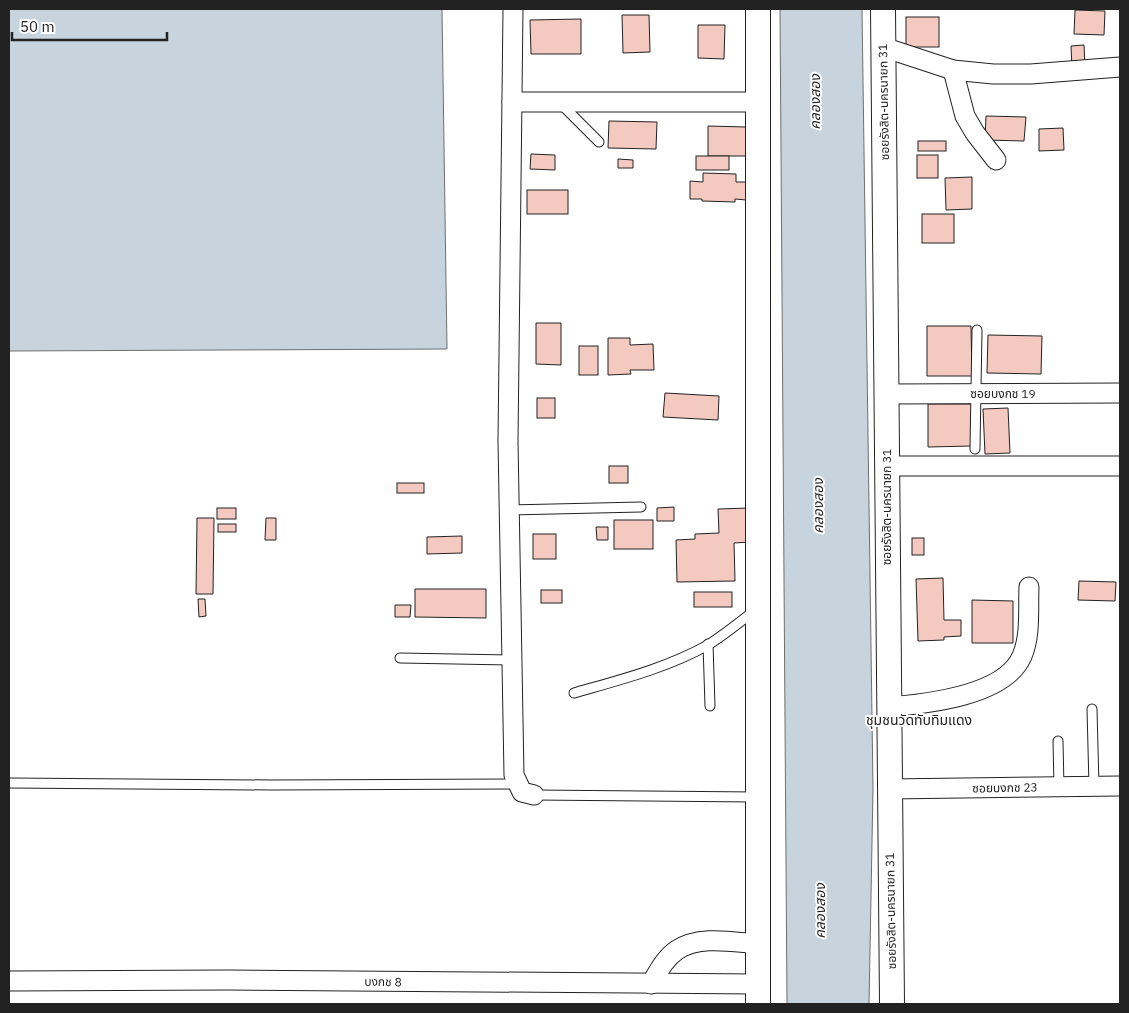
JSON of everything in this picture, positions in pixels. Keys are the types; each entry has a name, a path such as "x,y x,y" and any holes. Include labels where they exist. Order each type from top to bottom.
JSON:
{"street":[{"path":"513,9 508,441 514,775 522,792 534,795"},
{"path":"758,9 758,994"},
{"name":"ซอยรังสิต-นครนายก 31","path":"883,9 892,1004"},
{"path":"883,47 953,70 993,74 1030,74 1120,67"},
{"path":"953,70 965,116 974,133 996,160"},
{"path":"512,102 759,102"},
{"name":"ซอยบงกช 19","path":"887,394 1120,393"},
{"path":"887,466 1120,466"},
{"path":"888,707 924,704 950,699 974,692 1010,674 1023,655 1026,643 1028,587"},
{"name":"ซอยบงกช 23","path":"889,789 1120,786"},
{"path":"651,984 664,963 676,950 694,942 714,941 758,944"},
{"name":"บงกช 8","path":"9,980 651,984 758,994"}],"lane":[{"path":"559,102 599,142"},
{"path":"975,449 977,330"},
{"path":"509,510 640,507"},
{"path":"574,692 630,676 669,662 708,644 757,608"},
{"path":"708,644 710,706"},
{"path":"400,658 512,660"},
{"path":"1092,709 1094,786"},
{"path":"1058,741 1059,787"},
{"path":"9,783 518,784"},
{"path":"534,795 757,797"}],"water":[{"path":"9,9 442,9 447,349 9,351"},
{"name":"คลองสอง","path":"780,9 862,9 873,788 869,1004 787,1004"}],"building":[{"path":"1075,10 1105,11 1104,35 1074,34"},
{"path":"622,15 649,15 650,52 623,53"},
{"path":"906,17 939,17 939,47 906,47"},
{"path":"581,19 581,54 531,54 530,20"},
{"path":"698,25 725,25 724,59 698,58"},
{"path":"1084,45 1085,67 1072,68 1071,46"},
{"path":"986,116 1026,117 1024,141 985,140"},
{"path":"609,121 657,122 656,149 608,148"},
{"path":"708,126 746,127 746,156 708,156"},
{"path":"1063,128 1064,150 1039,151 1039,129"},
{"path":"918,141 946,141 946,151 918,151"},
{"path":"531,154 555,155 555,170 530,169"},
{"path":"917,155 938,155 938,178 917,178"},
{"path":"696,156 729,156 729,170 696,170"},
{"path":"618,159 633,160 633,168 618,168"},
{"path":"703,173 736,174 736,182 747,182 746,200 735,199 735,202 690,199 690,181 703,182"},
{"path":"972,177 972,209 946,210 945,178"},
{"path":"527,190 568,190 568,214 527,214"},
{"path":"922,214 954,214 954,243 922,243"},
{"path":"536,323 561,323 561,365 536,364"},
{"path":"927,326 971,326 972,376 927,376"},
{"path":"988,335 1042,336 1041,374 987,373"},
{"path":"608,338 630,338 630,345 653,344 654,370 630,370 631,374 608,375"},
{"path":"579,346 598,346 598,375 579,375"},
{"path":"665,393 719,396 718,420 663,417"},
{"path":"537,398 555,398 555,418 537,418"},
{"path":"928,404 972,404 972,446 928,447"},
{"path":"1008,408 1010,453 985,454 983,409"},
{"path":"609,466 628,466 628,483 609,483"},
{"path":"397,483 424,483 424,493 397,493"},
{"path":"674,507 674,521 657,521 657,508"},
{"path":"217,508 236,508 236,519 217,519"},
{"path":"749,508 750,542 734,543 735,581 677,582 676,540 695,539 695,534 719,533 718,509"},
{"path":"197,518 214,518 213,594 196,594"},
{"path":"266,518 276,518 276,540 265,540"},
{"path":"614,520 653,520 653,549 614,549"},
{"path":"218,524 236,524 236,532 218,532"},
{"path":"596,527 608,527 608,540 597,540"},
{"path":"533,534 556,534 556,559 533,559"},
{"path":"462,536 462,553 427,554 427,537"},
{"path":"912,538 924,538 924,555 912,555"},
{"path":"943,578 944,620 961,620 961,636 944,637 944,640 918,641 916,579"},
{"path":"1079,581 1116,582 1115,601 1078,600"},
{"path":"415,589 486,589 486,618 415,617"},
{"path":"541,590 562,590 562,603 541,603"},
{"path":"694,592 732,592 732,607 694,607"},
{"path":"198,599 205,599 206,616 199,617"},
{"path":"972,600 1013,601 1013,643 972,643"},
{"path":"395,605 411,605 410,617 395,617"}],"district":[{"name":"ชุมชนวัดทับทิมแดง","path":"919,720"}]}
